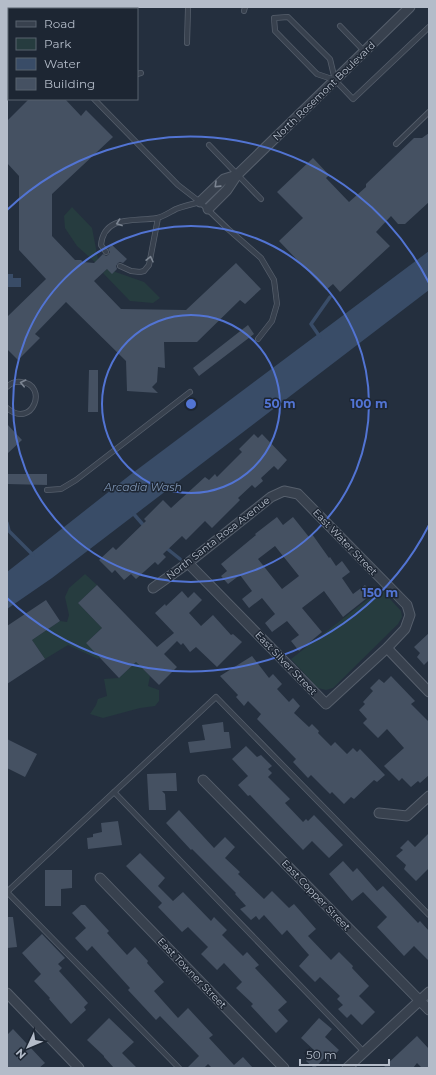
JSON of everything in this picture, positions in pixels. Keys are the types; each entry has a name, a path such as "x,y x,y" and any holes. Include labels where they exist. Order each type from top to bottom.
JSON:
{"street":[{"name":"North Rosemont Boulevard","path":"208,209 228,190 237,175 410,7"},
{"name":"North Rosemont Boulevard","path":"200,202 224,179 237,175"},
{"name":"North Santa Rosa Avenue","path":"153,588 188,563 271,496 284,490"},
{"name":"East Water Street","path":"284,490 298,494 407,605 410,616 405,629 387,648"},
{"name":"East Silver Street","path":"188,563 326,704 387,648"},
{"path":"387,648 429,692"},
{"name":"East Copper Street","path":"203,780 429,1010"},
{"path":"379,813 407,816 429,796"},
{"name":"East Towner Street","path":"100,878 284,1068"},
{"path":"347,1068 429,992"},
{"path":"7,993 79,1068"}],"lane":[{"path":"188,8 188,43"},
{"path":"335,80 330,59 288,17 274,18 274,32 317,74 335,80 353,99 429,27"},
{"path":"340,26 364,51"},
{"path":"95,100 178,185 208,209 261,258 274,280 277,304 272,321 258,339"},
{"path":"396,144 429,112"},
{"path":"209,145 261,199"},
{"path":"106,252 101,245 102,238 106,231 114,224 128,220 158,218 178,209 200,202"},
{"path":"120,266 131,271 140,272 144,271 150,265 158,218"},
{"path":"7,387 14,382 25,382 34,389 36,400 31,410 26,413 16,414 7,408"},
{"path":"47,490 61,489 76,480 190,392"},
{"path":"179,1068 7,892 216,697 429,915"},
{"path":"114,792 364,1052"}],"green space":[{"path":"72,207 92,228 98,259 96,263 77,246 65,228 64,216"},
{"path":"107,269 144,282 160,298 153,303 130,301 103,273"},
{"path":"85,574 97,585 78,603 102,628 86,643 101,656 98,659 68,645 45,659 32,640 60,621 67,622 69,615 65,597 69,588"},
{"path":"381,589 401,611 402,617 398,624 333,688 326,690 318,688 291,659"},
{"path":"136,662 150,676 148,686 159,690 159,701 155,706 140,708 103,718 90,714 98,699 107,696 104,679 119,678"}],"water":[{"name":"Arcadia Wash","path":"429,251 429,290 52,578 7,609 7,572 130,475"},
{"path":"7,274 13,274 13,278 21,278 21,287 7,287"}],"building":[{"path":"28,100 66,100 81,116 86,110 113,137 52,194 52,236 75,260 94,263 103,254 106,256 108,255 110,252 108,249 112,245 127,259 123,263 118,263 116,266 117,269 112,274 107,269 94,281 121,309 186,310 236,263 261,289 245,304 240,300 197,342 164,342 165,368 158,367 157,382 152,387 158,393 127,391 126,361 66,302 35,334 40,338 18,360 7,349 7,317 46,279 19,250 19,176 7,163 7,121"},
{"path":"429,133 429,202 405,224 398,224 391,216 376,232 390,246 340,292 333,284 326,290 279,241 303,218 277,192 313,158 329,175 326,178 349,202 366,187 366,184 414,138 422,138"},
{"path":"248,325 254,334 199,376 193,368"},
{"path":"89,370 98,370 98,412 88,412"},
{"path":"7,424 22,440 7,454"},
{"path":"254,434 258,438 262,434 287,460 278,470 274,466 261,478 263,481 255,488 252,485 238,498 240,500 212,528 205,521 186,540 182,536 163,554 166,557 158,565 155,562 136,579 131,574 124,580 115,570 112,573 99,560 113,547 116,550 146,521 144,519 163,500 171,508 205,477 209,480 215,474 217,477 242,452 239,449"},
{"path":"7,474 47,474 47,485 7,484"},
{"path":"277,517 283,525 293,517 309,537 312,534 336,566 342,561 350,572 342,578 353,594 365,585 372,594 343,617 324,591 302,608 322,632 299,651 291,641 299,635 287,621 272,632 265,623 275,614 262,598 249,608 242,599 252,591 240,575 228,584 221,576 227,571 221,564 256,535 255,534","holes":["275,546 299,576 282,589 258,559"]},
{"path":"97,585 157,647 174,633 155,613 165,604 166,606 182,591 188,598 194,592 202,600 189,613 201,626 213,615 231,635 233,634 242,642 217,667 196,647 190,652 183,643 181,645 177,641 164,654 177,667 159,685 136,662 119,678 86,643 102,628 78,603"},
{"path":"46,600 60,621 32,640 45,659 7,684 7,626"},
{"path":"429,633 429,662 428,661 424,665 417,657 420,653 414,647"},
{"path":"252,656 269,678 273,674 282,684 277,689 289,702 293,698 300,706 294,713 309,727 312,724 319,731 318,733 331,746 335,742 347,754 353,748 357,752 360,749 385,775 377,782 374,780 354,799 351,797 344,804 332,792 330,794 311,775 308,778 293,762 296,759 257,719 261,714 248,701 244,706 236,697 238,695 220,676"},
{"path":"391,676 415,701 411,704 429,722 429,775 420,783 418,781 411,787 402,778 399,781 384,766 404,748 387,729 378,738 363,723 367,719 359,710 365,704 363,702 373,691 370,688 379,679 384,683"},
{"path":"223,722 224,732 229,732 231,748 190,753 188,742 205,740 202,725"},
{"path":"7,739 37,754 25,777 7,768"},
{"path":"246,746 257,757 261,755 272,766 268,769 272,773 268,777 290,799 285,803 303,822 306,819 308,821 314,815 343,845 329,858 312,841 303,850 250,795 248,796 238,785 248,776 232,759"},
{"path":"176,773 177,791 162,791 165,794 166,810 149,810 147,774"},
{"path":"179,810 214,848 225,837 235,847 225,858 240,872 238,874 264,899 272,891 289,908 294,904 316,929 308,936 331,960 339,952 353,966 352,968 369,986 359,996 375,1012 362,1025 351,1014 347,1018 338,1009 343,1005 337,999 340,996 320,977 315,982 299,966 309,955 287,930 282,935 264,915 259,920 256,916 251,920 240,909 246,906 235,894 236,893 192,849 191,850 166,823"},
{"path":"118,821 122,845 88,849 87,838 93,837 93,834 102,832 101,823"},
{"path":"429,833 429,868 416,881 404,869 406,865 396,856 403,850 400,848 408,840 415,847"},
{"path":"140,853 165,878 158,886 173,901 183,892 211,921 214,917 227,930 222,935 243,956 247,952 259,965 255,968 287,1002 278,1010 288,1021 276,1033 251,1006 253,1004 236,988 242,982 224,963 217,970 201,954 208,947 188,927 182,932 158,907 162,903 126,866"},
{"path":"343,861 353,872 357,868 377,891 383,886 418,923 420,921 429,931 429,961 414,946 404,956 377,927 387,917 363,892 352,901 329,874"},
{"path":"45,870 72,870 72,888 61,889 61,906 45,906"},
{"path":"81,905 85,905 109,931 107,933 127,955 135,947 148,961 147,963 164,982 154,991 178,1018 188,1008 213,1035 209,1038 234,1065 243,1057 253,1068 212,1068 208,1064 204,1068 187,1068 199,1056 160,1016 156,1020 128,990 130,988 92,946 87,951 75,938 86,928 72,913"},
{"path":"7,917 13,917 17,947 7,948"},
{"path":"42,934 65,958 58,964 62,968 59,971 88,1003 84,1007 86,1010 71,1024 34,981 41,974 22,953"},
{"path":"109,1018 134,1042 122,1053 137,1068 114,1068 87,1040"},
{"path":"319,1018 332,1029 325,1037 339,1050 328,1062 324,1058 314,1068 306,1061 315,1051 301,1038"},
{"path":"13,1029 45,1063 39,1068 7,1068 7,1035"},
{"path":"417,1036 429,1049 429,1068 422,1068 417,1063 413,1068 383,1068"}],"waterway":[{"path":"320,337 311,324 330,297"},
{"path":"132,512 145,527"},
{"path":"7,523 9,531 33,555"},
{"path":"165,547 180,559"}]}
